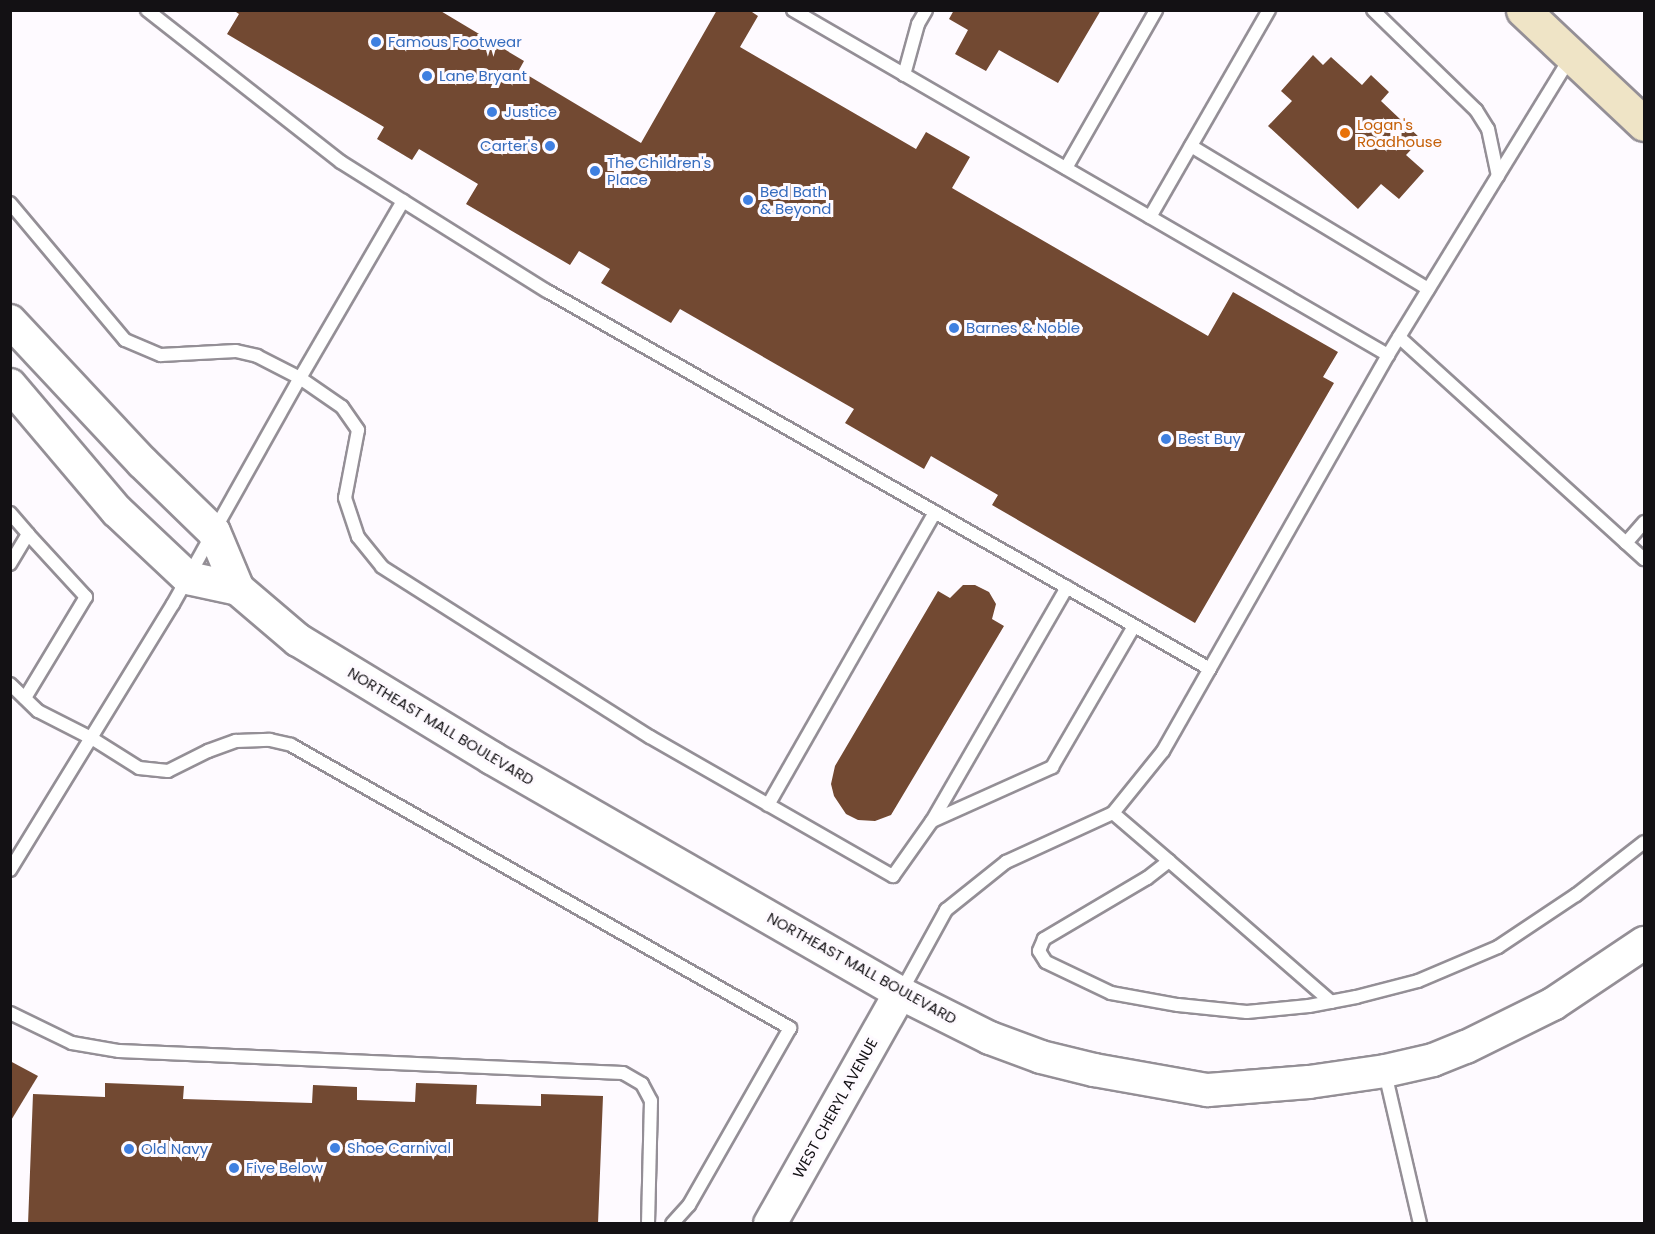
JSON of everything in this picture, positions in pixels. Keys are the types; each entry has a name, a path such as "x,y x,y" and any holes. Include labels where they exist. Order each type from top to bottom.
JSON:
{"main road":[{"path":"1523,10 1644,124"}],"street":[{"name":"NORTHEAST MALL BOULEVARD","path":"10,321 142,462 214,532 238,589 298,640 492,758 900,993 990,1038 1041,1057 1094,1070 1208,1090 1309,1082 1385,1071 1433,1060 1466,1047 1553,1004 1644,943"},
{"path":"10,385 117,512 188,578"},
{"name":"NORTHEAST MALL BOULEVARD","path":"188,578 238,589"},
{"name":"WEST CHERYL AVENUE","path":"770,1224 900,993"}],"lane":[{"path":"147,10 341,162 565,302 1210,669"},
{"path":"794,10 1388,355"},
{"path":"904,75 918,24 926,10"},
{"path":"1066,168 1156,10"},
{"path":"1150,217 1269,10"},
{"path":"1373,10 1476,110 1488,129 1498,176"},
{"path":"900,993 946,910 1006,862 1113,813 1163,750 1388,355 1571,56"},
{"path":"1191,146 1428,289"},
{"path":"10,870 93,739 188,578 403,201"},
{"path":"10,203 124,340 161,355 236,351 257,356 300,378 342,407 358,430 345,498 358,537 382,567 650,737 893,876 932,821 1067,587"},
{"path":"1399,337 1644,559"},
{"path":"768,805 935,512"},
{"path":"10,513 86,597 24,698"},
{"path":"1626,543 1644,522"},
{"path":"10,564 28,534"},
{"path":"932,821 1052,767 1134,626"},
{"path":"10,684 38,711 93,739 139,768 168,771 208,751 236,741 270,740 291,745 790,1028 689,1205 672,1224"},
{"path":"1113,813 1331,1002"},
{"path":"1169,861 1147,878 1044,939 1039,951 1046,962 1111,993 1178,1005 1247,1012 1331,1002 1418,981 1498,946 1576,895 1644,842"},
{"path":"10,1013 72,1043 119,1051 623,1073 642,1084 651,1101 648,1224"},
{"path":"1385,1071 1420,1224"}],"building":[{"path":"233,10 439,10 524,61 519,70 641,143 717,10 749,10 758,16 740,47 916,149 926,132 970,157 952,188 1208,336 1233,292 1338,352 1323,377 1334,383 1195,623 992,505 998,495 931,456 924,469 845,423 854,409 680,309 671,323 601,283 610,269 579,251 570,265 466,204 478,184 419,149 412,160 377,139 384,127 227,34 239,14"},
{"path":"954,10 1101,10 1058,83 999,50 986,71 955,54 968,30 949,19"},
{"name":"Logan's Roadhouse","path":"1313,55 1323,65 1331,57 1362,85 1371,75 1389,92 1381,101 1421,139 1406,155 1424,171 1399,199 1381,184 1358,209 1268,126 1292,101 1281,91"},
{"path":"963,585 975,585 989,592 996,604 992,619 1004,626 891,815 875,821 858,820 846,814 834,796 831,784 835,766 938,591 950,598"},
{"path":"10,1061 38,1076 10,1122"},
{"path":"105,1083 184,1086 183,1099 312,1103 313,1085 357,1087 357,1100 415,1102 416,1083 477,1085 476,1104 541,1106 541,1094 603,1096 598,1224 28,1224 33,1094 105,1097"}],"place":[{"name":"Famous Footwear","path":"376,42"},
{"name":"Lane Bryant","path":"427,76"},
{"name":"Justice","path":"492,112"},
{"name":"Logan's Roadhouse","path":"1345,133"},
{"name":"Carter's","path":"550,146"},
{"name":"The Children's Place","path":"595,171"},
{"name":"Bed Bath & Beyond","path":"748,200"},
{"name":"Barnes & Noble","path":"954,328"},
{"name":"Best Buy","path":"1166,439"},
{"name":"Shoe Carnival","path":"335,1148"},
{"name":"Old Navy","path":"129,1149"},
{"name":"Five Below","path":"234,1168"}]}
